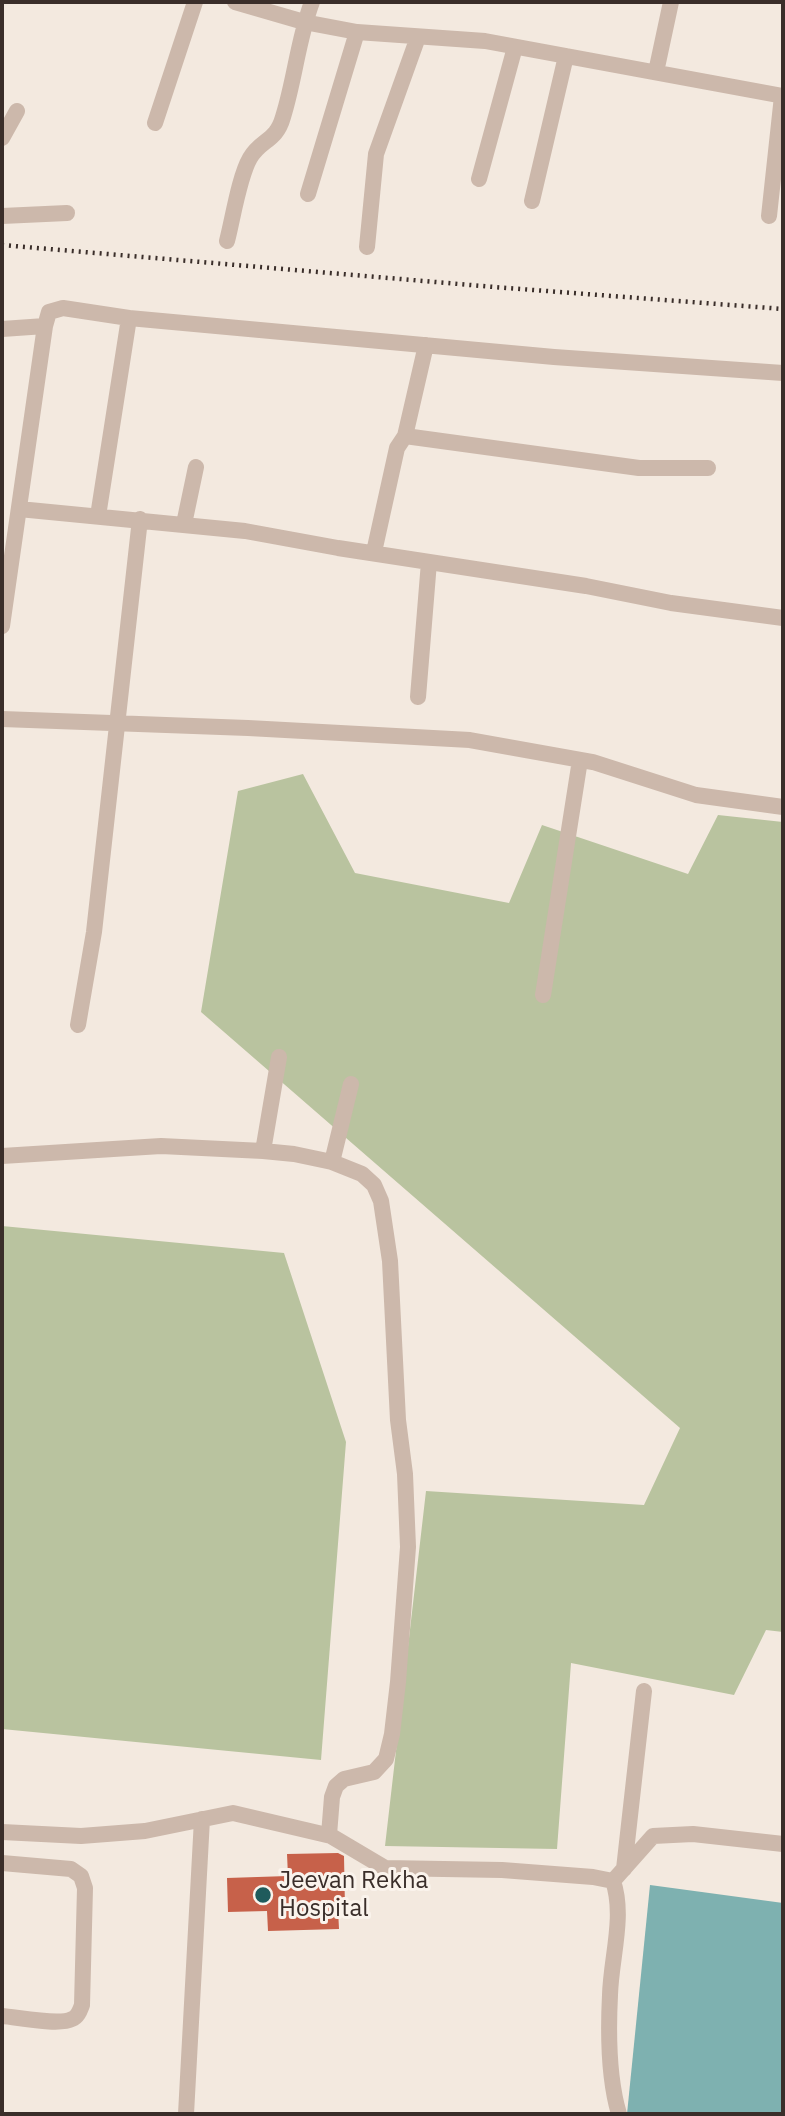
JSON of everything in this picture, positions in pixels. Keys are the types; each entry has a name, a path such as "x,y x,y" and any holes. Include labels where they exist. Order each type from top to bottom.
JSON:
{"street":[{"path":"155,123 195,2"},
{"path":"235,2 304,22 357,32 485,41 783,96 769,216"},
{"path":"227,241 248,161 257,147 274,137 283,120 304,22 312,2"},
{"path":"656,72 671,2"},
{"path":"308,194 357,32"},
{"path":"367,247 376,154 418,37"},
{"path":"479,179 515,47"},
{"path":"532,201 566,56"},
{"path":"2,138 17,111"},
{"path":"2,216 67,213"},
{"path":"2,626 49,312 63,308 129,318 554,357 783,373"},
{"path":"98,516 129,318"},
{"path":"2,328 45,326"},
{"path":"374,552 397,448 405,436 426,345"},
{"path":"405,436 639,468 708,468"},
{"path":"184,524 196,467"},
{"path":"19,509 245,531 586,586 671,603 783,618"},
{"path":"78,1025 94,932 140,519"},
{"path":"418,697 429,562"},
{"path":"2,719 470,740 580,760 696,795 783,807"},
{"path":"543,995 580,760"},
{"path":"263,1151 279,1057"},
{"path":"332,1162 351,1084"},
{"path":"2,1157 161,1146 263,1151 332,1162 362,1174 374,1185 381,1201 390,1261 408,1547 398,1682 386,1759 374,1772 344,1779 336,1786 332,1797 329,1835"},
{"path":"619,2114 611,2089 610,1996 619,1897 618,1875 644,1691"},
{"path":"2,1832 81,1836 145,1830 233,1813 329,1835 385,1868 502,1870 593,1877 618,1875 653,1836 694,1834 783,1844"},
{"path":"186,2114 202,1819"},
{"path":"2,1864 71,1869 81,1876 85,1888 82,2005 78,2014 71,2020 56,2021 2,2016"}],"green space":[{"path":"303,774 355,873 509,903 542,825 688,874 718,815 783,822 783,1632 766,1630 734,1695 571,1663 557,1849 385,1846 426,1491 644,1505 680,1428 201,1012 238,791"},
{"path":"2,1226 284,1253 346,1442 321,1760 2,1729"}],"water":[{"path":"650,1885 783,1903 783,2114 627,2114"}],"building":[{"path":"338,1853 344,1856 345,1909 338,1909 339,1929 268,1931 267,1911 228,1912 227,1878 288,1876 287,1854"}],"railway":[{"path":"2,245 783,309"}],"place":[{"name":"Jeevan Rekha Hospital","path":"263,1895"}]}
